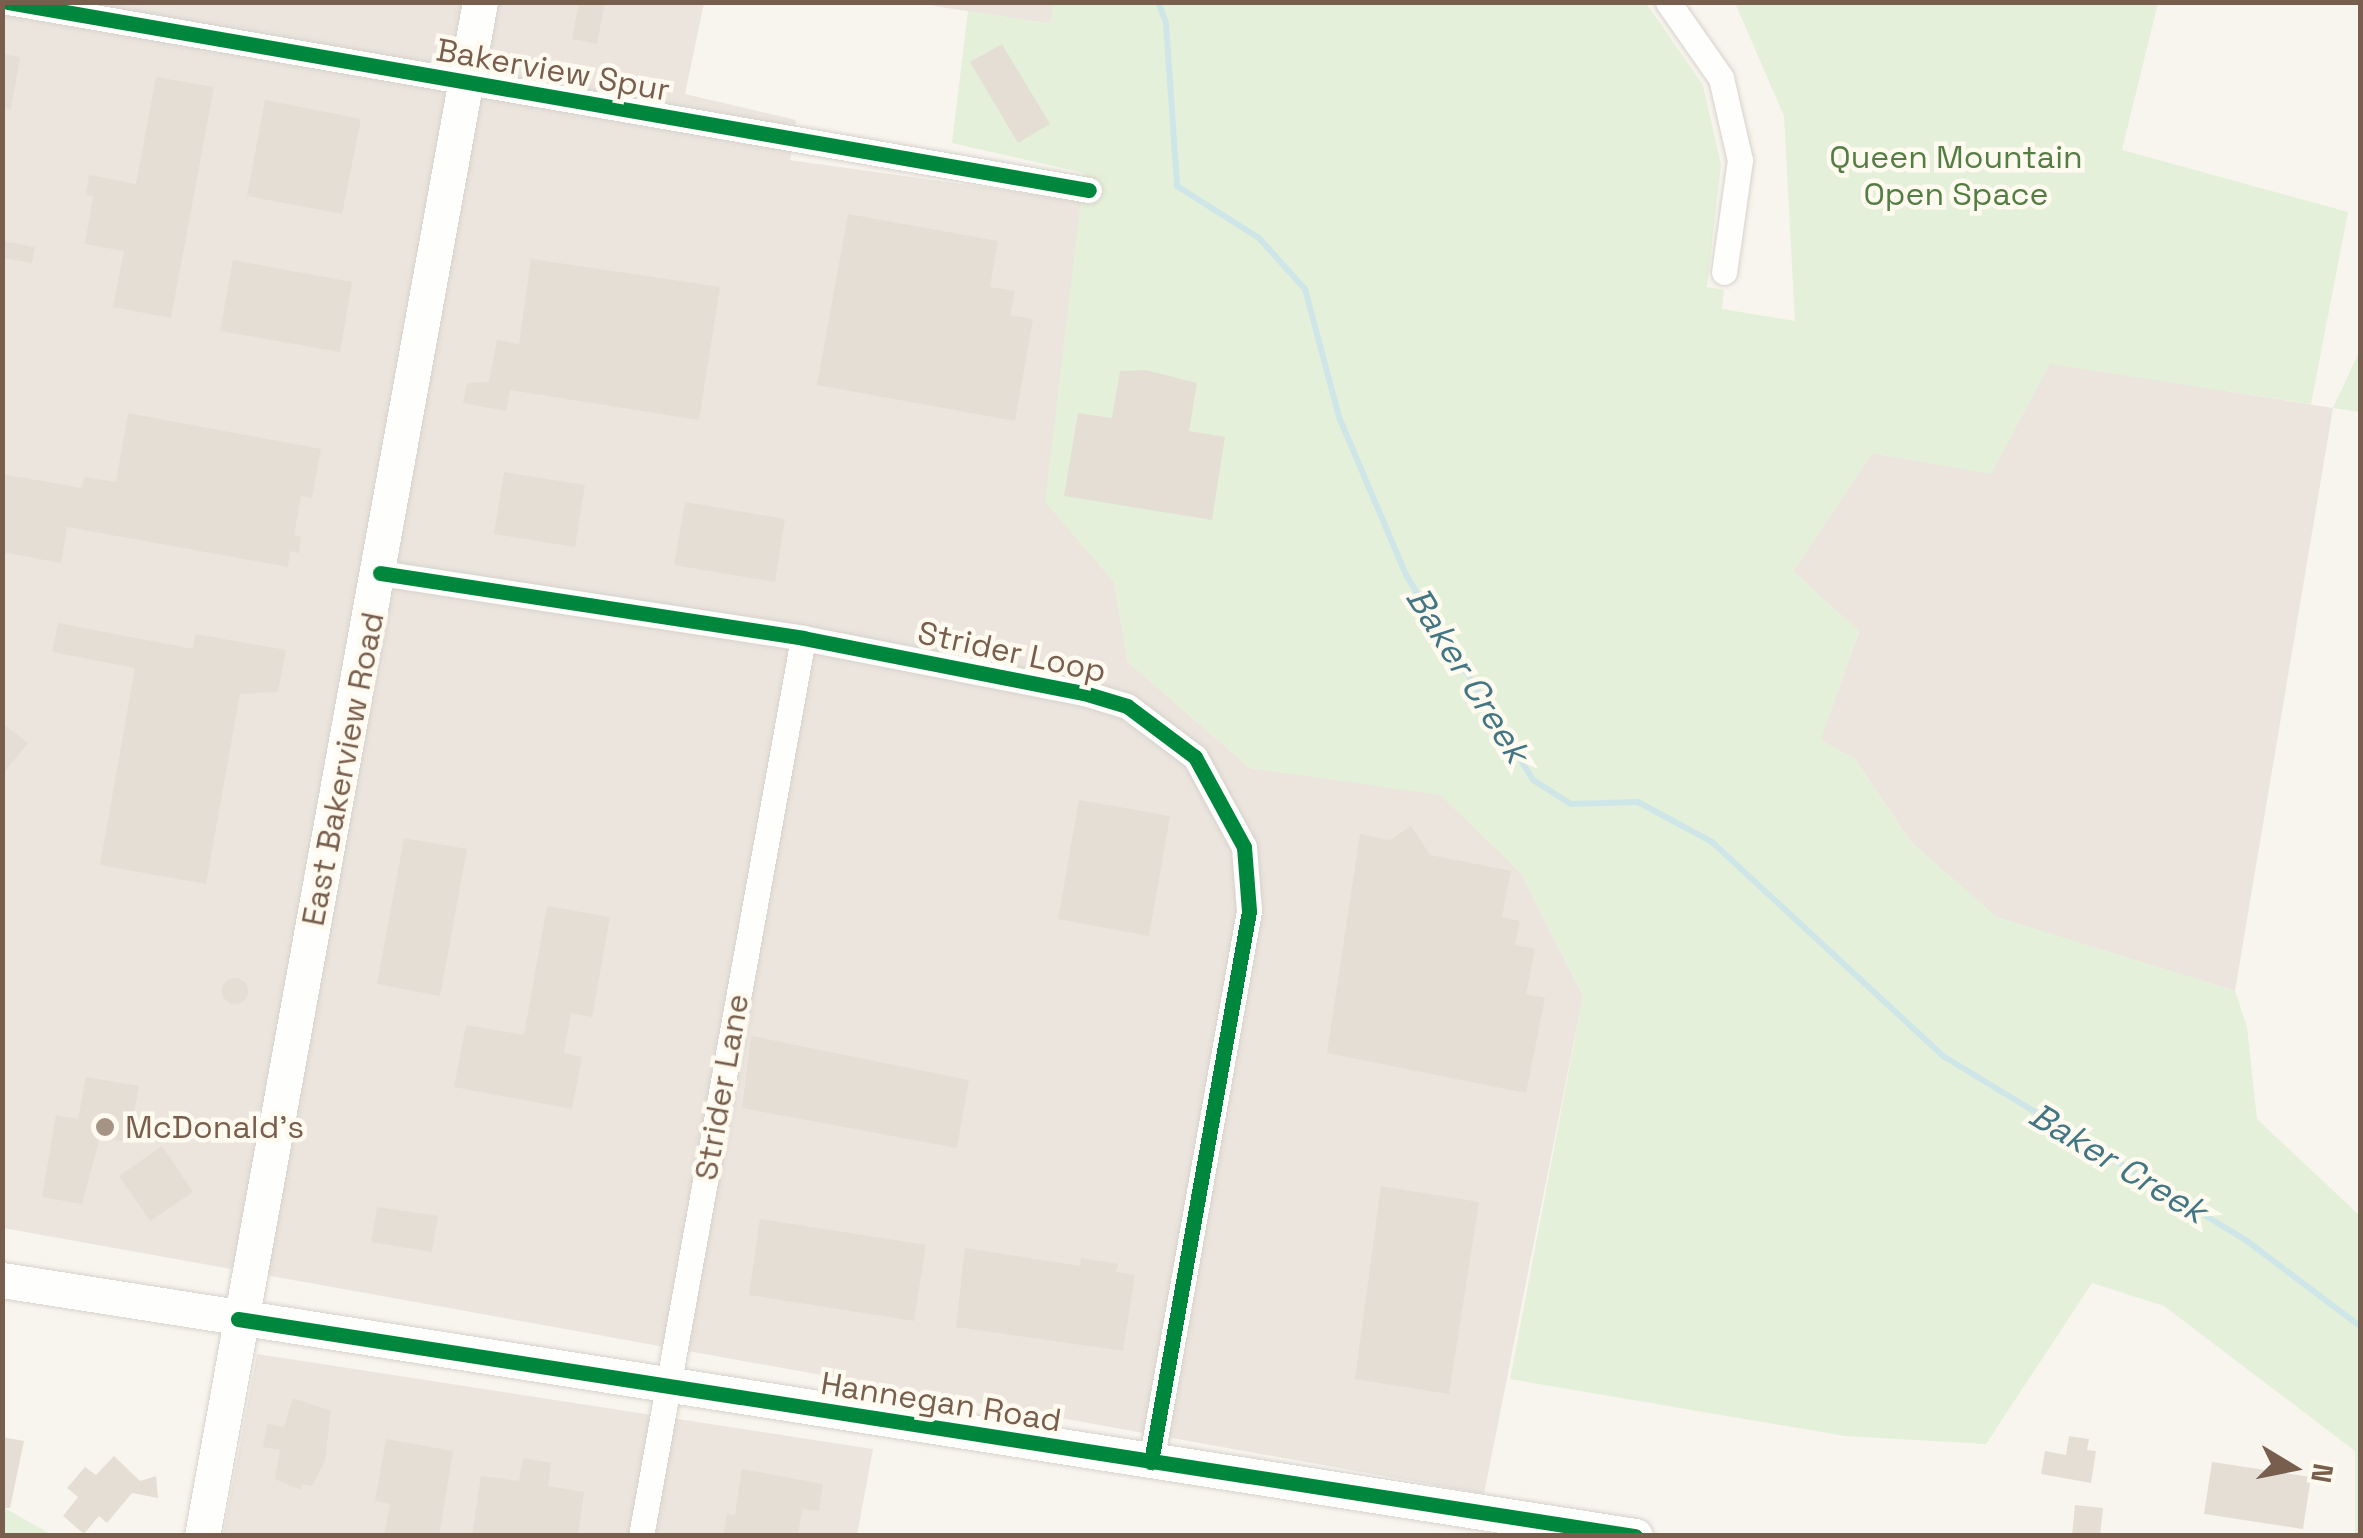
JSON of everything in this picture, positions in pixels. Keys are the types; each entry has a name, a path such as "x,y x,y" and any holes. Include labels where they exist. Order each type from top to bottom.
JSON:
{"main road":[{"name":"East Bakerview Road","path":"202,1536 238,1319 380,573 480,2"},
{"name":"Hannegan Road","path":"2,1280 667,1388 1635,1536"}],"street":[{"name":"Bakerview Spur","path":"8,2 1089,190"},
{"path":"1668,2 1721,78 1740,160 1724,272"},
{"name":"Strider Loop","path":"380,573 803,638 1128,706 1195,757 1244,847 1249,910 1151,1462"},
{"name":"Strider Lane","path":"641,1536 803,638"}],"shaded area":[{"path":"2,3 704,3 685,94 796,120 790,160 1082,201 1046,502 1114,582 1128,662 1250,768 1440,794 1521,873 1583,996 1484,1494 3,1228"},
{"path":"915,3 1054,3 1051,24"},
{"path":"2050,363 2333,408 2235,991 1996,917 1911,842 1855,759 1820,740 1859,632 1793,571 1872,453 1991,473"},
{"path":"257,1354 873,1449 857,1535 223,1536"}],"green space":[{"name":"Queen Mountain Open Space","path":"1054,2 1646,3 1703,85 1721,164 1707,287 1724,290 1722,309 1795,321 1784,116 1735,3 2158,3 2122,150 2348,212 2311,404 2050,364 1991,474 1872,453 1793,571 1859,631 1821,740 1855,759 1911,842 1997,917 2235,991 2247,1027 2257,1119 2360,1216 2360,1535 2355,1535 2355,1451 2164,1306 2092,1283 1986,1444 1845,1436 1510,1379 1583,996 1521,873 1440,795 1250,768 1128,662 1114,582 1045,502 1084,173 952,143 968,11 1050,24"},
{"path":"2360,350 2360,412 2333,408"},
{"path":"3,1507 52,1535 3,1535"}],"building":[{"path":"579,2 605,2 597,44 572,39"},
{"path":"1002,44 1050,124 1018,143 970,62"},
{"path":"2,54 20,57 11,109 2,108"},
{"path":"156,77 214,87 171,318 113,307 124,251 85,244 93,196 86,195 89,175 136,184"},
{"path":"265,100 361,119 342,214 247,196"},
{"path":"848,214 998,241 990,287 1015,291 1010,315 1033,319 1015,421 817,385"},
{"path":"2,241 35,247 32,263 2,258"},
{"path":"531,259 720,287 699,420 510,390 506,411 463,403 467,383 489,382 497,340 519,344"},
{"path":"233,260 352,282 340,352 220,331"},
{"path":"1146,370 1197,383 1189,431 1225,437 1212,520 1064,496 1078,413 1112,418 1120,371"},
{"path":"128,413 321,449 312,498 301,496 294,535 301,537 299,553 290,551 288,567 67,527 61,563 2,552 2,474 82,488 84,477 116,482"},
{"path":"504,472 585,485 575,547 494,534"},
{"path":"685,502 785,519 775,582 674,565"},
{"path":"58,623 193,649 195,634 286,650 278,692 240,694 206,884 100,865 135,668 52,652"},
{"path":"2,723 28,743 2,775"},
{"path":"1079,800 1170,816 1149,936 1058,919"},
{"path":"1411,826 1430,855 1511,871 1502,917 1520,921 1515,945 1535,949 1526,994 1545,998 1526,1093 1327,1053 1360,834 1390,840"},
{"path":"404,838 467,849 440,996 377,984"},
{"path":"547,906 610,917 592,1017 571,1013 564,1053 582,1057 572,1109 454,1087 466,1025 524,1035"},
{"path":"235,978 244,982 248,991 244,1000 235,1004 226,1000 222,991 226,982"},
{"path":"751,1036 969,1080 957,1148 742,1108"},
{"path":"86,1077 139,1086 129,1142 100,1137 82,1204 42,1197 56,1115 78,1119"},
{"path":"162,1146 193,1192 150,1221 119,1176"},
{"path":"1381,1186 1479,1202 1449,1394 1355,1379"},
{"path":"377,1207 438,1216 432,1252 371,1242"},
{"path":"760,1219 926,1245 914,1321 749,1295"},
{"path":"965,1248 1080,1266 1081,1258 1118,1264 1116,1272 1135,1275 1123,1351 956,1327"},
{"path":"293,1398 331,1411 325,1461 312,1486 302,1484 301,1490 275,1479 280,1450 263,1447 267,1424 284,1427"},
{"path":"2069,1436 2089,1439 2087,1450 2096,1451 2091,1483 2041,1474 2045,1451 2066,1455"},
{"path":"2,1437 24,1441 10,1508 2,1508"},
{"path":"386,1439 453,1451 439,1536 384,1536 390,1504 375,1501"},
{"path":"114,1456 140,1481 156,1476 158,1498 132,1493 107,1523 99,1516 84,1534 63,1516 78,1497 67,1488 85,1467 96,1475"},
{"path":"523,1458 551,1463 548,1486 584,1492 578,1536 472,1536 481,1476 519,1481"},
{"path":"2212,1462 2311,1477 2303,1529 2204,1514"},
{"path":"742,1469 823,1484 819,1511 802,1509 798,1536 723,1536 727,1514 735,1515"},
{"path":"2075,1505 2103,1508 2100,1536 2072,1536"}],"waterway":[{"name":"Baker Creek","path":"1158,2 1166,23 1177,186 1259,238 1305,289 1339,417 1406,575 1533,780 1571,804 1638,802 1712,842 1943,1056 2247,1241 2360,1326"}],"cycle path":[{"path":"8,2 1089,190"},
{"path":"380,573 803,638 1084,693 1127,706 1195,757 1244,847 1249,911 1151,1462"},
{"path":"238,1319 1635,1536"}],"place":[{"name":"McDonald's","path":"105,1127"}]}
